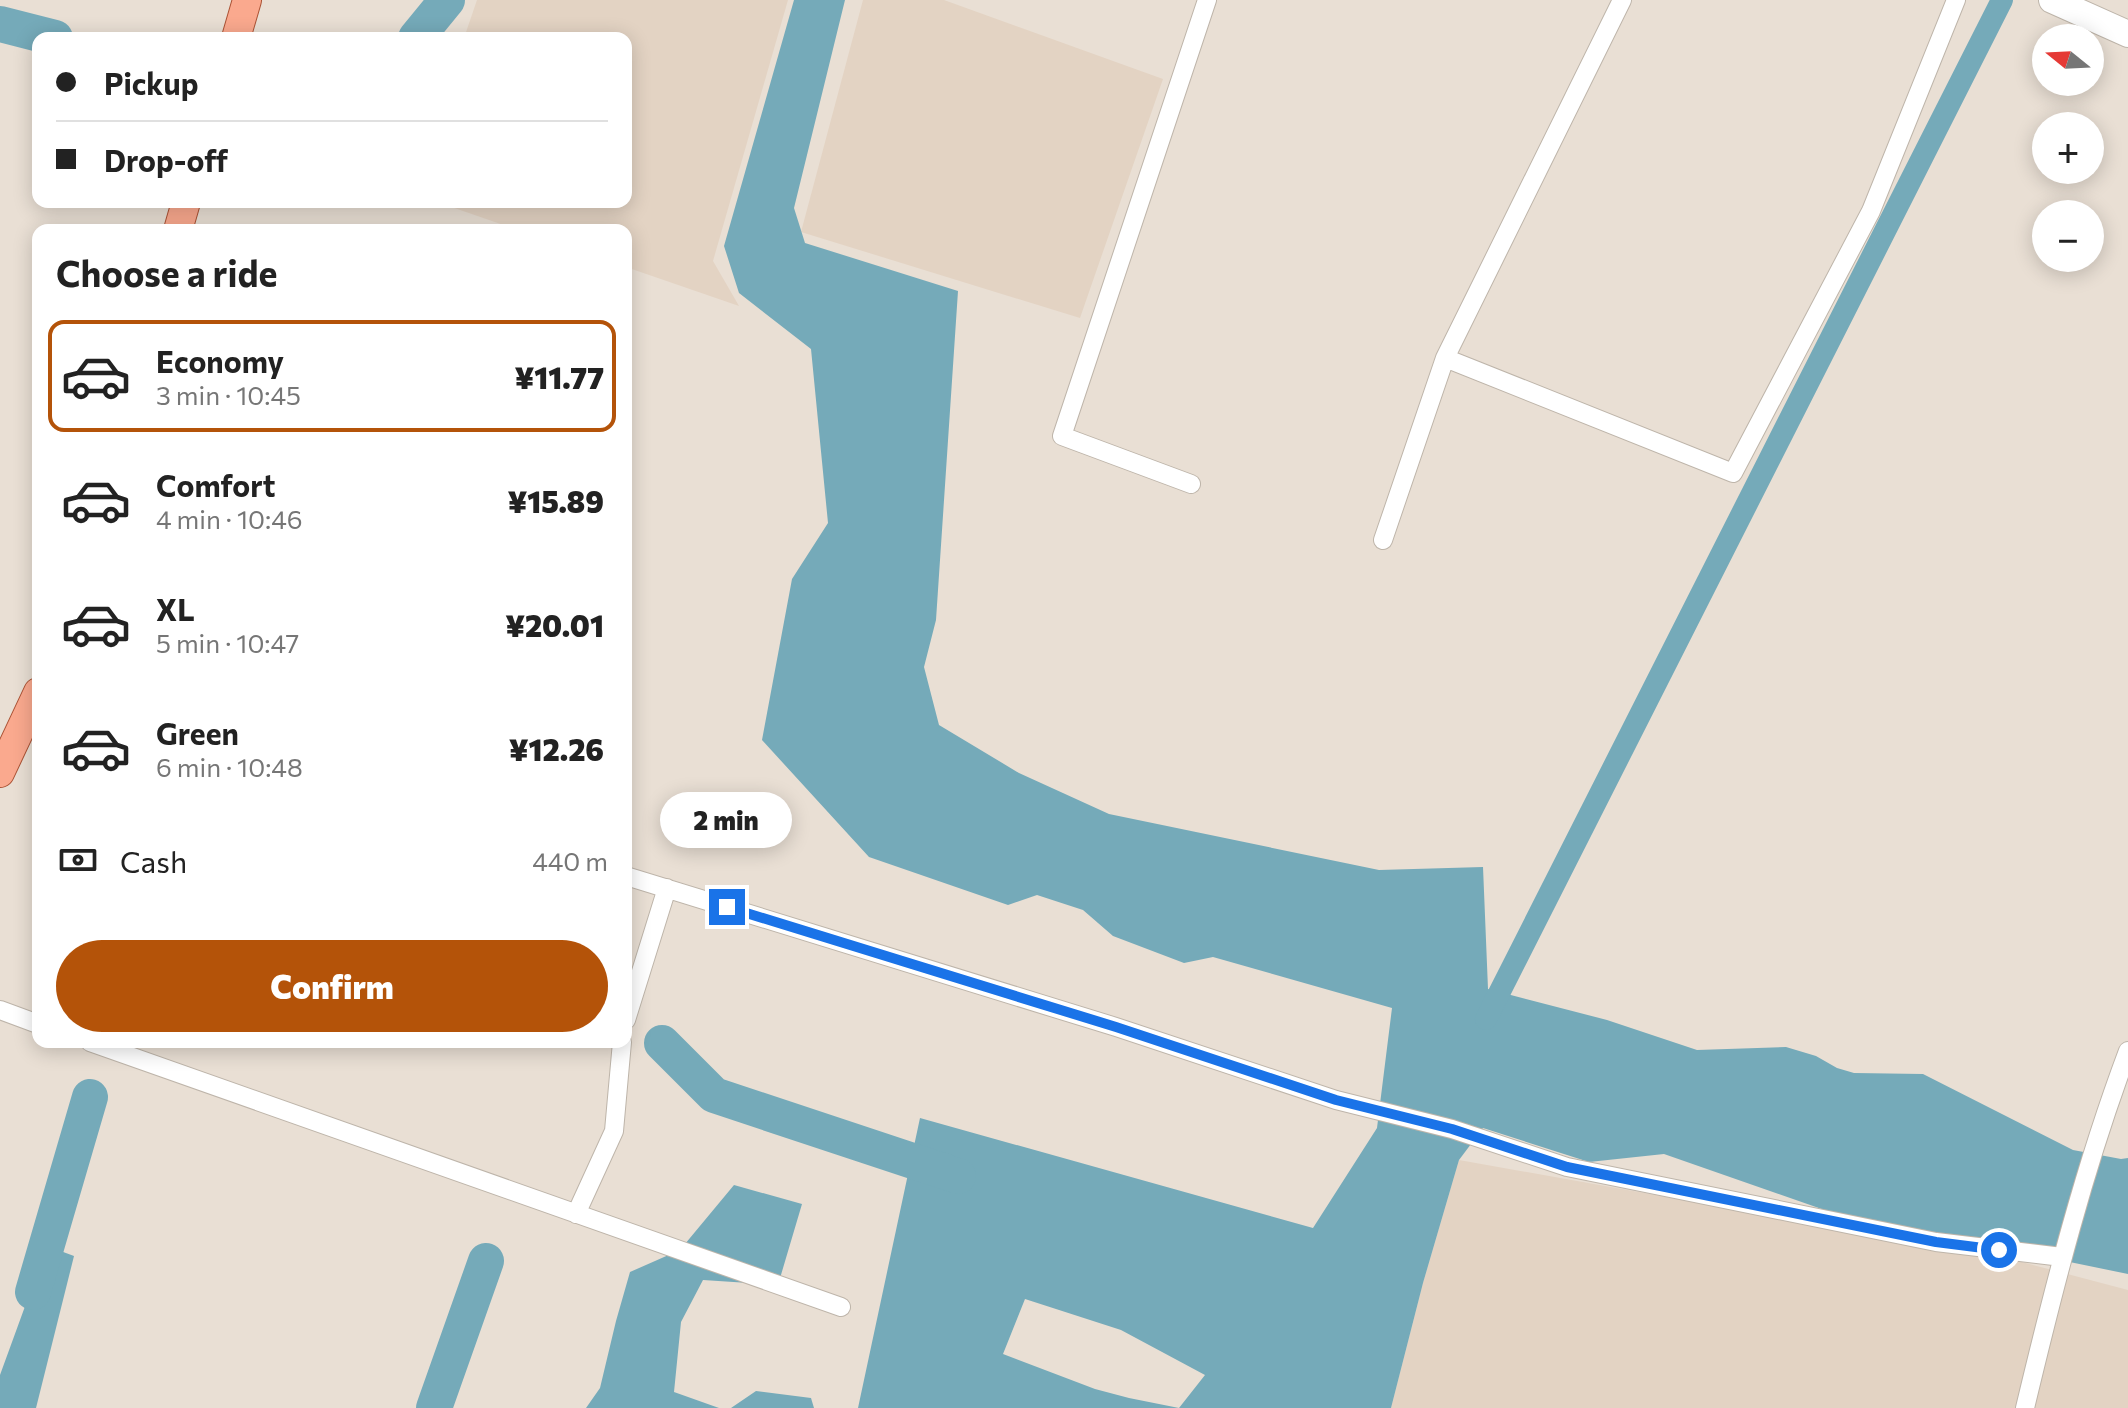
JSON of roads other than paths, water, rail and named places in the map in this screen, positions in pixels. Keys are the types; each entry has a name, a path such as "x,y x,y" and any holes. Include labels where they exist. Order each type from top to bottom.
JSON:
{"main road":[{"path":"238,32 247,0"},
{"path":"0,773 32,706"}],"street":[{"path":"1191,484 1062,436 1207,0"},
{"path":"1383,540 1445,358 1622,0"},
{"path":"1445,358 1733,473 1871,211 1956,0"},
{"path":"2052,0 2128,34"},
{"path":"632,878 1116,1027 1336,1100 1452,1129 1567,1167 1936,1242 2063,1254"},
{"path":"632,1001 667,888"},
{"path":"0,1010 32,1022"},
{"path":"107,1048 841,1307"},
{"path":"576,1214 614,1131 621,1048"},
{"path":"2025,1408 2063,1254 2106,1111 2128,1051"}],"water":[{"path":"794,0 845,0 794,208 805,243 958,291 936,620 924,667 939,725 1019,773 1109,814 1379,870 1483,867 1488,989 1607,1020 1697,1050 1786,1047 1854,1073 1923,1074 2073,1150 2128,1158 2128,1274 1836,1214 1664,1154 1589,1162 1483,1128 1459,1160 1391,1408 1179,1408 858,1408 920,1118 1313,1228 1377,1128 1392,1008 1213,957 1184,963 1113,936 1083,910 1037,895 1008,905 869,857 762,740 792,579 828,523 811,349 739,293 724,246","holes":["1025,1299 1121,1330 1205,1375 1179,1408 1095,1389 1003,1354"]},
{"path":"734,1185 802,1204 778,1285 703,1280 681,1322 674,1392 719,1408 586,1408 600,1388 630,1272 680,1250"},
{"path":"47,1246 74,1256 36,1408 0,1408 0,1375"},
{"path":"756,1391 811,1398 814,1408 731,1408"}],"waterway":[{"path":"421,32 447,0"},
{"path":"1486,1019 2002,0"},
{"path":"0,24 32,32"},
{"path":"662,1043 714,1095 958,1176"},
{"path":"33,1292 90,1097"},
{"path":"434,1408 486,1261"}]}
